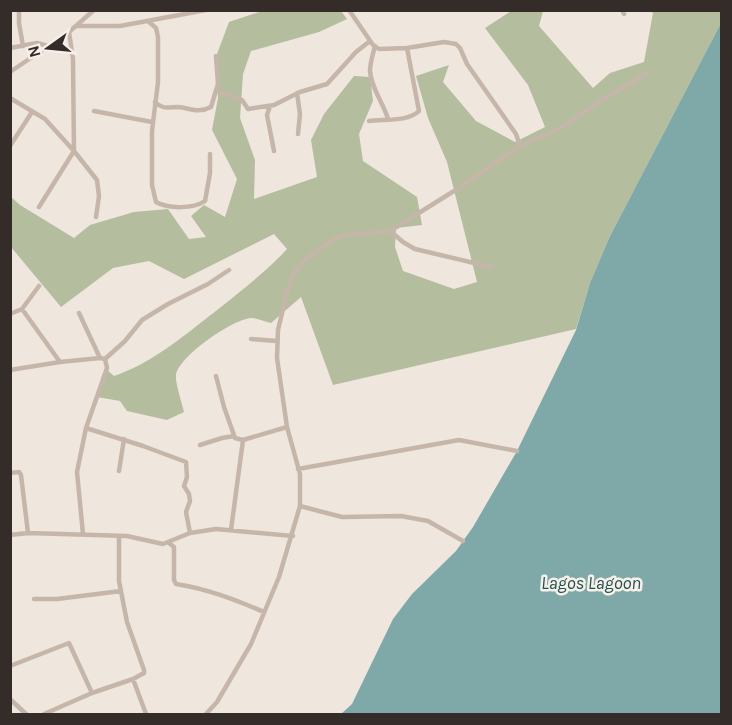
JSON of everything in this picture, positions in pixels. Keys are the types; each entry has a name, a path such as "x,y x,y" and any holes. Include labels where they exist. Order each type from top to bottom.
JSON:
{"street":[{"path":"19,10 23,46"},
{"path":"10,72 69,32 94,10"},
{"path":"76,26 120,27 207,10"},
{"path":"349,10 370,41 385,51 444,42 456,44 466,64 516,134 520,146"},
{"path":"149,21 156,28 158,37 158,76 152,122 152,184 154,199 158,204 174,207 194,206 205,201 210,173 210,154"},
{"path":"39,207 74,151 73,59 69,32"},
{"path":"217,91 242,100 249,109 270,106 331,80 356,52 370,41"},
{"path":"10,48 39,43 48,46"},
{"path":"375,46 370,73 388,119"},
{"path":"369,121 412,117 419,111 407,48"},
{"path":"155,102 161,107 200,111 211,107 219,80 216,56"},
{"path":"206,714 217,702 251,645 279,578 300,506 298,469 280,393 277,341 288,288 300,265 323,246 345,235 390,231 520,146 559,129 647,73"},
{"path":"297,93 300,114 298,134"},
{"path":"10,98 45,119 98,180 99,196 96,217"},
{"path":"270,106 267,115 273,151"},
{"path":"94,111 152,122"},
{"path":"10,146 32,112"},
{"path":"390,231 415,249 491,267"},
{"path":"10,370 102,358 125,341 142,320 229,270"},
{"path":"10,314 22,309 39,286"},
{"path":"22,309 60,362"},
{"path":"79,313 107,368 86,428 77,472 83,534"},
{"path":"251,339 277,341"},
{"path":"216,376 234,436"},
{"path":"200,445 234,436 243,440 287,427"},
{"path":"86,428 186,462 187,477 184,486 190,501 186,512 190,533"},
{"path":"119,471 124,440"},
{"path":"231,530 243,440"},
{"path":"298,469 459,440 517,451"},
{"path":"10,473 19,472 21,475 28,533"},
{"path":"300,506 342,517 401,516 428,521 463,541"},
{"path":"10,535 28,533 127,536 163,544 203,530 231,530 293,536"},
{"path":"44,714 92,693 143,675 144,670 127,622 121,591 119,536"},
{"path":"168,543 174,547 174,583 233,598 264,612"},
{"path":"34,599 57,599 121,591"},
{"path":"10,666 69,643 92,693"},
{"path":"133,679 146,714"},
{"path":"10,699 26,714"}],"green space":[{"path":"262,11 341,11 347,19 319,32 251,51 243,74 240,118 255,160 254,199 317,177 311,140 324,114 354,76 370,77 373,101 359,134 363,161 417,197 422,225 396,228 395,247 403,271 454,289 477,282 447,162 428,118 416,76 449,65 443,82 476,121 515,142 545,127 528,85 485,28 511,11 543,11 539,26 593,88 610,73 644,62 653,13 650,11 721,11 721,23 610,236 590,283 576,329 333,385 301,297 271,323 252,318 233,324 208,339 187,358 179,367 176,375 184,412 167,420 127,411 120,401 97,397 106,369 114,376 157,355 247,286 287,249 274,234 184,279 149,261 113,268 61,307 11,247 10,196 20,205 74,238 90,225 134,212 168,209 189,239 206,237 191,216 204,205 225,217 237,179 212,130 218,98 217,54 229,22"}],"water":[{"name":"Lagos Lagoon","path":"721,23 721,714 341,714 352,704 393,619 412,594 456,551 473,527 517,451 576,330 590,283 610,236"}]}
